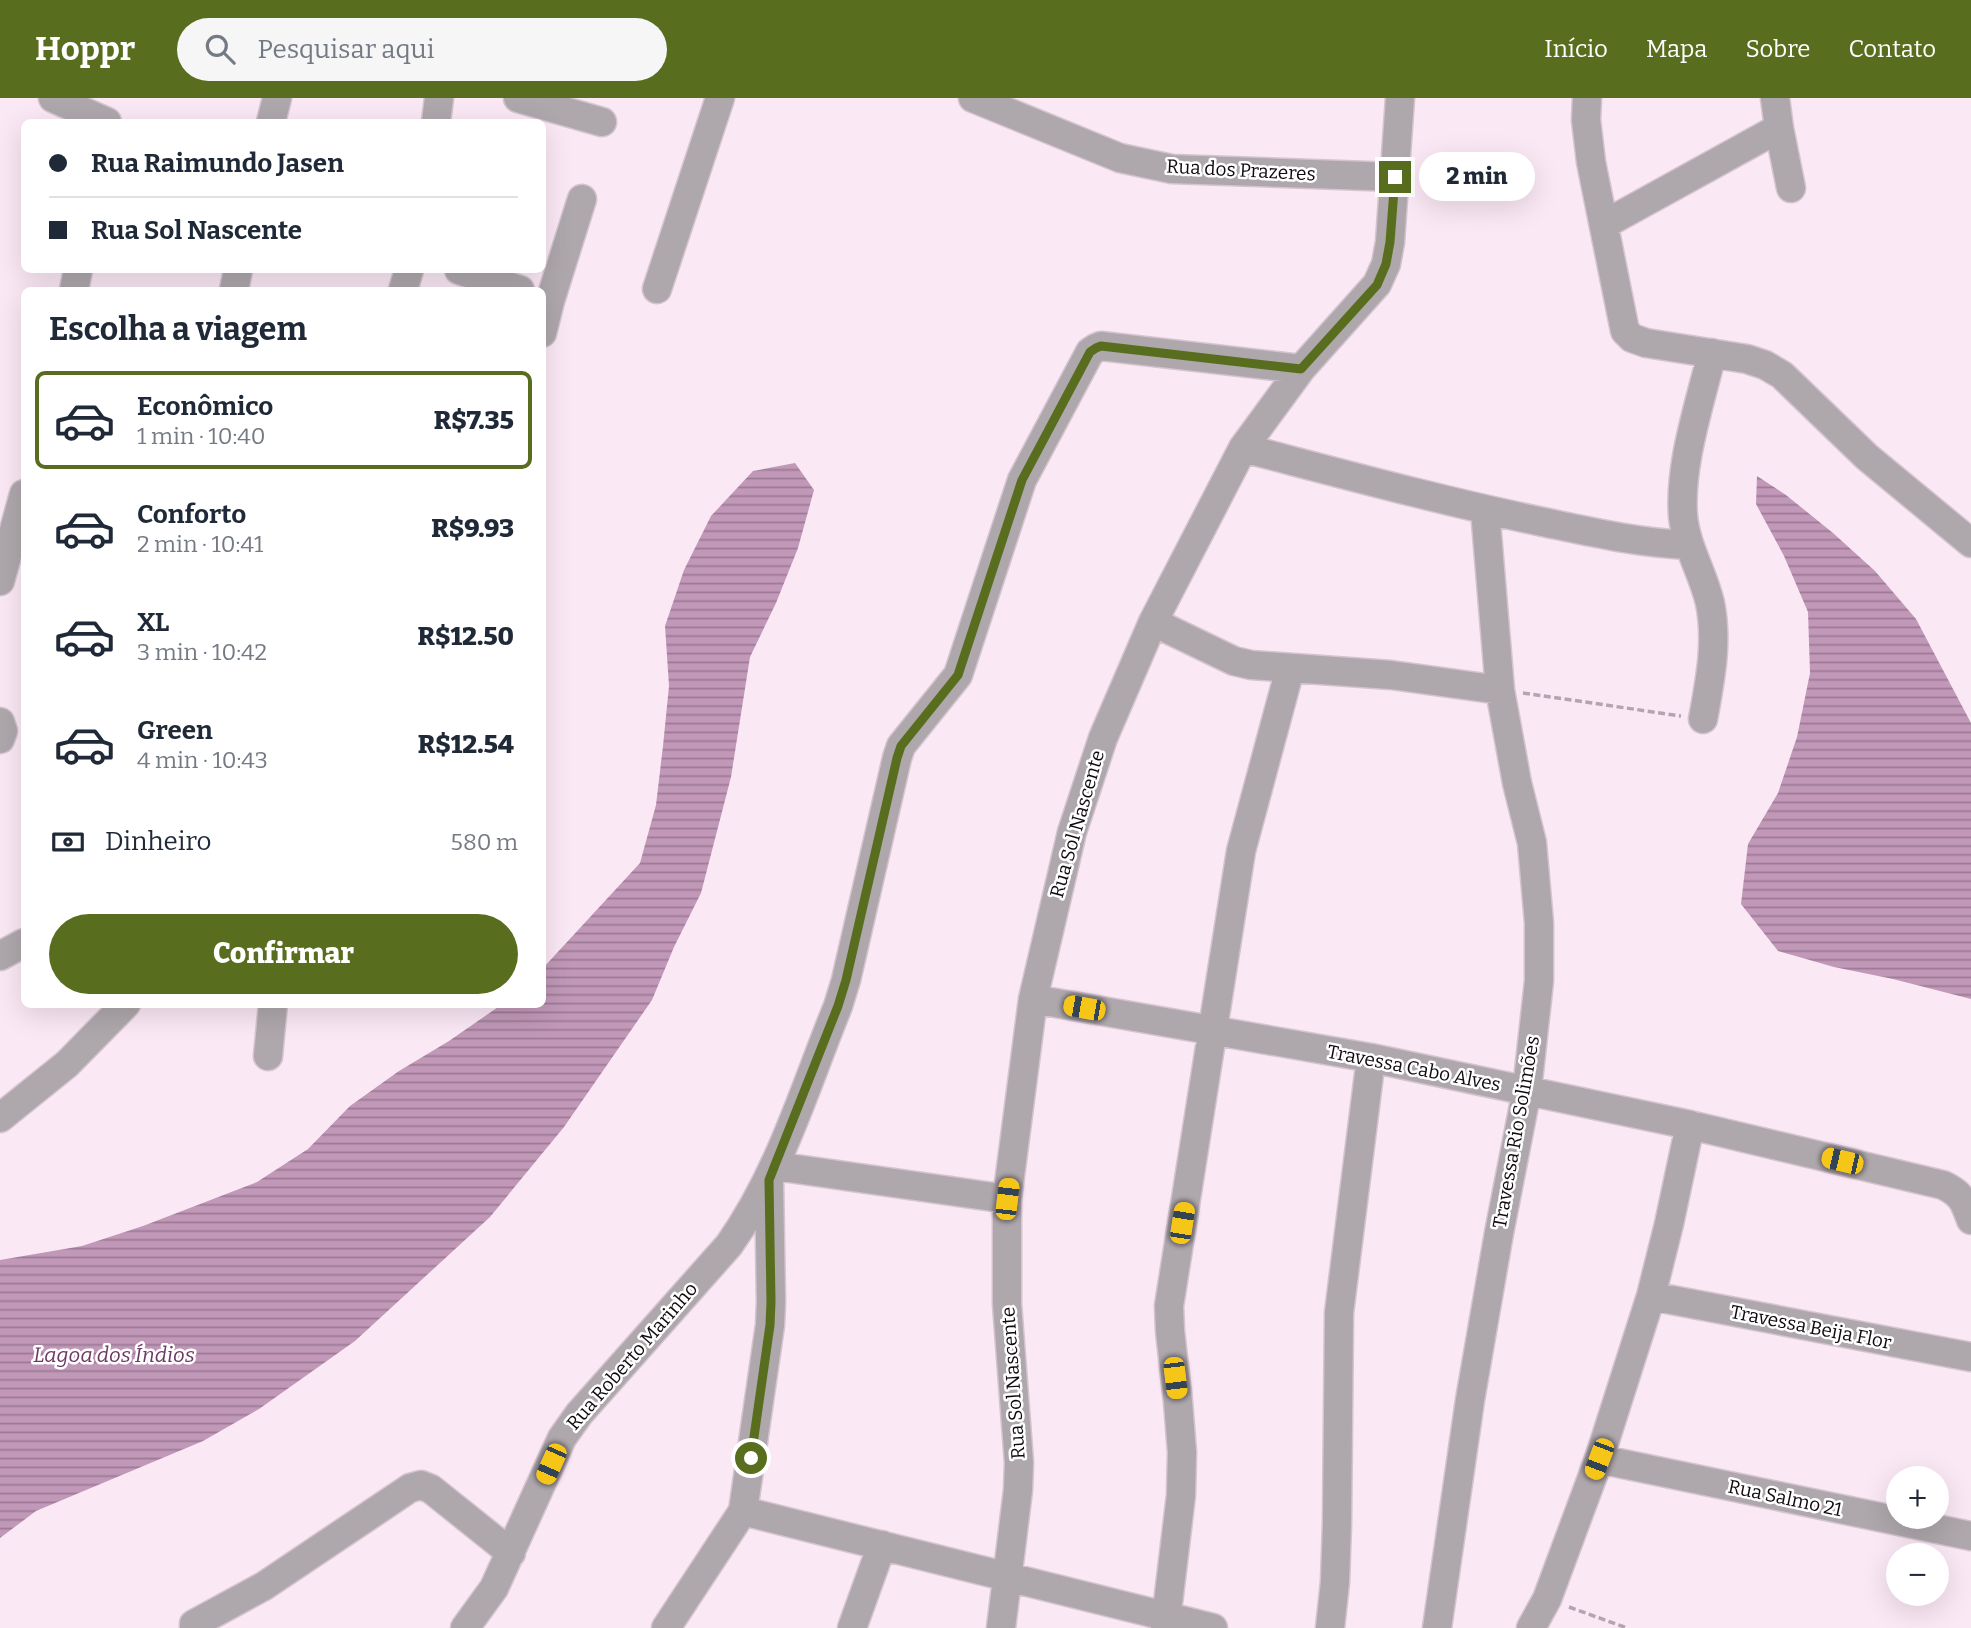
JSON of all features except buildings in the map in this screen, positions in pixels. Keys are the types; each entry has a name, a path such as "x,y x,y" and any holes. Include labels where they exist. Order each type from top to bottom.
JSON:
{"street":[{"path":"53,98 100,119"},
{"path":"107,119 110,98"},
{"path":"272,119 277,98"},
{"path":"436,119 439,98"},
{"path":"517,98 602,122"},
{"path":"657,289 720,98"},
{"name":"Rua dos Prazeres","path":"974,98 1120,158 1172,169 1395,177"},
{"name":"Rua Sol Nascente","path":"1001,1628 1018,1490 1007,1304 1007,1199 1033,999 1072,832 1103,738 1153,622 1244,448 1301,369 1377,285 1386,264 1390,242 1400,98"},
{"path":"1587,98 1586,120 1591,162 1625,331 1632,338 1646,343 1747,359 1782,375 1867,457 1971,543"},
{"path":"1774,98 1791,188"},
{"path":"1605,224 1779,128"},
{"path":"546,300 582,199"},
{"path":"467,273 511,287"},
{"path":"666,1628 743,1511 770,1325 772,1173 846,980 901,746 958,675 1022,480 1090,352 1101,346 1301,369"},
{"path":"1703,719 1712,672 1714,634 1705,585 1689,545 1684,519 1684,483 1693,430 1712,353"},
{"path":"1244,448 1485,510 1656,544 1689,545"},
{"path":"0,581 21,505"},
{"name":"Travessa Rio Solimões","path":"1437,1628 1470,1400 1527,1090 1539,982 1539,923 1532,843 1512,760 1500,690 1485,510"},
{"path":"1153,622 1234,660 1251,665 1391,675 1500,690"},
{"path":"1166,1622 1181,1495 1182,1452 1169,1306 1241,850 1290,669"},
{"path":"0,722 3,731 0,739"},
{"path":"0,956 21,945"},
{"name":"Travessa Cabo Alves","path":"1033,999 1371,1058 1690,1125 1943,1185 1955,1190 1963,1198 1971,1220"},
{"path":"0,1118 67,1064 122,1008"},
{"path":"268,1056 273,1008"},
{"path":"1330,1628 1337,1523 1339,1313 1371,1058"},
{"path":"1531,1628 1547,1599 1599,1459 1651,1296 1690,1125"},
{"path":"772,1173 1007,1199"},
{"name":"Rua Roberto Marinho","path":"465,1628 494,1588 562,1438 579,1414 729,1245 772,1173"},
{"name":"Travessa Beija Flor","path":"1651,1296 1971,1357"},
{"name":"Rua Salmo 21","path":"1599,1459 1971,1536"},
{"path":"190,1627 264,1586 410,1488 421,1485 431,1489 511,1553"},
{"path":"743,1511 1008,1576 1166,1622 1213,1628"},
{"path":"852,1628 882,1545"}],"path":[{"path":"1500,690 1703,719"},
{"path":"1547,1599 1627,1628"}],"water":[{"name":"Lagoa dos Índios","path":"795,463 814,490 798,548 750,657 731,777 701,893 652,1000 564,1127 490,1217 355,1341 259,1409 203,1441 36,1511 0,1538 0,1260 82,1246 143,1226 257,1182 308,1149 350,1106 497,1008 546,1008 546,965 640,863 656,805 663,746 669,686 665,626 684,570 711,516 753,471"},
{"path":"1757,476 1786,495 1875,571 1916,619 1971,723 1971,999 1778,951 1741,904 1748,844 1778,793 1797,737 1810,673 1808,612 1784,556 1756,504"}],"route":[{"path":"751,1458 770,1325 769,1180 846,980 901,746 958,675 1022,480 1090,352 1101,346 1301,369 1377,285 1386,264 1390,242 1395,177"}]}
